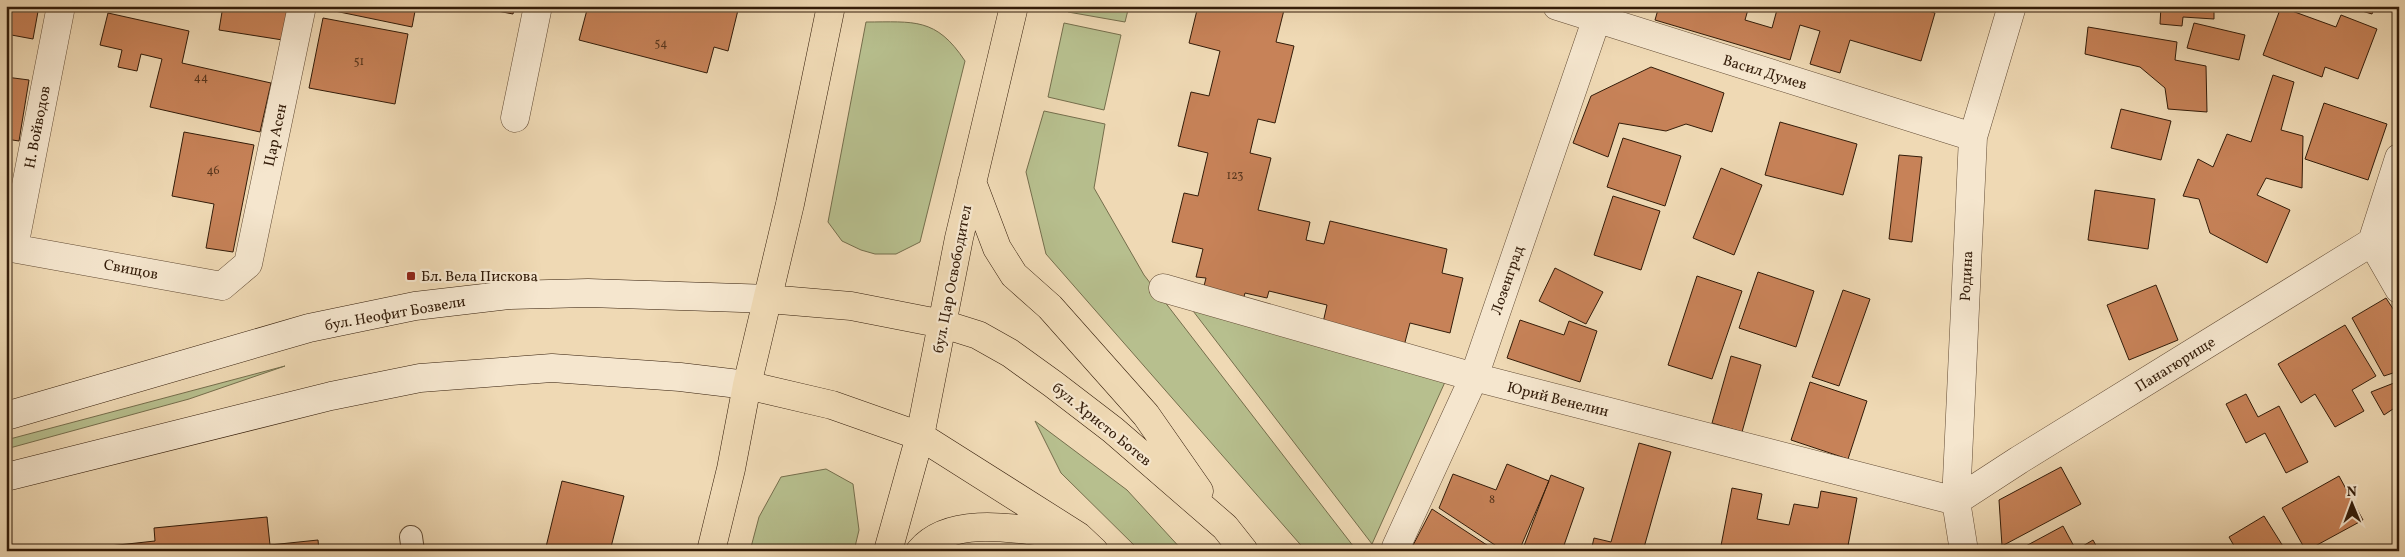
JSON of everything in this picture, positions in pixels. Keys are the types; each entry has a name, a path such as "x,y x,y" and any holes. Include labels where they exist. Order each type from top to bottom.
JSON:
{"main road":[{"path":"711,551 731,469 747,384 790,204 831,6"},
{"name":"бул. Цар Освободител","path":"888,551 920,436 972,182 1014,6"},
{"path":"972,182 997,248 1014,275 1050,307 1146,416 1225,527"},
{"name":"бул. Неофит Бозвели","path":"768,298 851,306 943,324"},
{"name":"бул. Христо Ботев","path":"943,324 978,335 1010,353 1053,384 1113,430 1225,527 1244,551"},
{"path":"747,384 832,405 920,436 1086,544"},
{"path":"920,551 926,544 963,528 994,527 1086,544"}],"street":[{"name":"Н. Войводов","path":"10,247 61,6"},
{"name":"Цар Асен","path":"248,264 302,6"},
{"path":"515,118 538,6"},
{"name":"Васил Думев","path":"1558,6 1599,13 1973,137"},
{"name":"Родина","path":"1964,551 1956,501 1973,137 2012,6"},
{"name":"Лозенград","path":"1396,547 1474,377 1599,13"},
{"path":"2399,158 2372,242 2399,289"},
{"name":"Панагюрище","path":"1956,501 2027,454 2372,242 2399,236"},
{"name":"Свищов","path":"10,247 222,286 248,264"},
{"name":"Юрий Венелин","path":"1163,288 1474,377 1956,501"},
{"name":"бул. Неофит Бозвели","path":"6,416 309,328 415,306 510,294 588,293 768,298"},
{"path":"6,477 331,396 420,378 552,368 680,376 747,384"}],"green space":[{"path":"1069,6 1129,6 1125,22 1068,12"},
{"path":"866,22 911,23 934,29 944,36 965,61 920,242 896,254 875,254 861,250 842,241 828,222"},
{"path":"1064,23 1121,35 1104,110 1048,97"},
{"path":"1044,111 1105,124 1094,188 1144,275 1357,551 1306,551 1046,254 1026,172"},
{"path":"1190,307 1445,382 1372,544"},
{"path":"285,366 189,399 6,449 6,440"},
{"path":"1035,421 1127,490 1183,551 1140,551 1061,473"},
{"path":"826,469 853,484 859,530 854,551 750,551 759,517 781,477"}],"building":[{"path":"6,6 39,6 33,39 6,34"},
{"path":"223,6 294,6 289,41 219,30"},
{"path":"326,6 416,6 412,27 325,9"},
{"path":"471,6 515,6 513,14"},
{"path":"588,6 739,6 728,51 714,47 707,73 579,40"},
{"path":"1198,6 1285,6 1276,42 1294,46 1275,123 1258,119 1250,153 1271,158 1258,210 1310,222 1306,240 1324,244 1330,221 1447,249 1442,273 1463,278 1450,333 1410,323 1404,346 1322,327 1327,305 1269,291 1267,298 1245,293 1242,304 1202,294 1206,278 1196,277 1203,249 1172,242 1184,193 1198,196 1208,153 1178,146 1191,92 1209,96 1220,51 1189,43"},
{"path":"1659,6 1699,6 1715,11 1717,6 1749,6 1745,20 1772,28 1778,6 1911,6 1935,13 1921,61 1850,40 1840,73 1810,64 1820,31 1800,25 1790,60 1655,20"},
{"path":"2161,6 2214,6 2214,19 2183,17 2182,26 2160,24"},
{"path":"2345,6 2375,6 2372,14"},
{"path":"2281,7 2336,27 2341,15 2377,29 2358,79 2325,67 2322,77 2263,55"},
{"path":"108,13 189,31 182,63 271,83 260,132 150,107 162,59 141,54 137,71 118,67 122,50 100,45"},
{"path":"323,18 408,34 395,104 309,88"},
{"path":"2194,23 2245,35 2239,60 2187,48"},
{"path":"2088,27 2177,42 2175,60 2206,66 2207,112 2168,109 2165,88 2140,67 2085,54"},
{"path":"1651,67 1724,93 1712,132 1686,124 1666,131 1619,123 1608,157 1573,143 1591,96"},
{"path":"2273,75 2294,82 2281,130 2303,136 2302,188 2266,178 2257,195 2290,210 2267,263 2210,233 2199,199 2183,196 2198,159 2213,167 2227,134 2251,142"},
{"path":"6,77 29,80 19,141 6,139"},
{"path":"2324,103 2387,124 2368,180 2305,159"},
{"path":"2121,109 2171,121 2161,160 2111,148"},
{"path":"1780,122 1857,144 1843,195 1765,175"},
{"path":"184,132 254,145 233,252 206,248 214,204 172,196"},
{"path":"1623,138 1681,156 1665,206 1607,187"},
{"path":"1899,155 1922,157 1912,242 1889,239"},
{"path":"1721,168 1762,185 1734,255 1693,238"},
{"path":"2095,190 2155,199 2148,249 2088,240"},
{"path":"1613,196 1660,211 1641,270 1594,255"},
{"path":"1555,268 1603,292 1586,324 1539,301"},
{"path":"1758,272 1814,291 1796,347 1739,328"},
{"path":"1697,276 1742,291 1712,379 1668,365"},
{"path":"2156,285 2178,340 2129,360 2107,305"},
{"path":"1843,290 1870,299 1839,386 1812,377"},
{"path":"2386,298 2399,318 2399,371 2384,376 2352,318"},
{"path":"1520,320 1564,335 1569,321 1597,331 1580,382 1507,358"},
{"path":"2345,325 2376,376 2352,390 2364,411 2335,427 2315,394 2301,403 2278,364"},
{"path":"1731,356 1761,365 1742,432 1712,423"},
{"path":"2399,381 2399,405 2384,415 2371,392"},
{"path":"1810,382 1867,401 1848,459 1791,440"},
{"path":"2246,394 2258,417 2279,406 2308,462 2286,473 2265,433 2246,443 2226,404"},
{"path":"1639,443 1671,452 1643,551 1591,551 1594,538 1611,542"},
{"path":"1507,464 1549,481 1519,551 1504,551 1439,508 1453,474 1496,490"},
{"path":"2061,467 2081,504 2002,546 1999,500"},
{"path":"1551,475 1584,488 1562,551 1522,551"},
{"path":"2339,476 2363,520 2306,551 2282,508"},
{"path":"562,481 624,496 610,551 545,551"},
{"path":"1732,488 1762,494 1757,519 1789,525 1794,504 1818,508 1821,491 1857,498 1847,551 1720,551"},
{"path":"1432,509 1496,551 1410,551"},
{"path":"2264,516 2286,551 2237,551 2229,537"},
{"path":"267,517 270,545 318,540 319,551 63,551 155,541 154,528"},
{"path":"2063,526 2076,550 2093,540 2099,551 2027,551 2024,547"}],"place":[{"name":"Бл. Вела Пискова","path":"411,276"}]}
